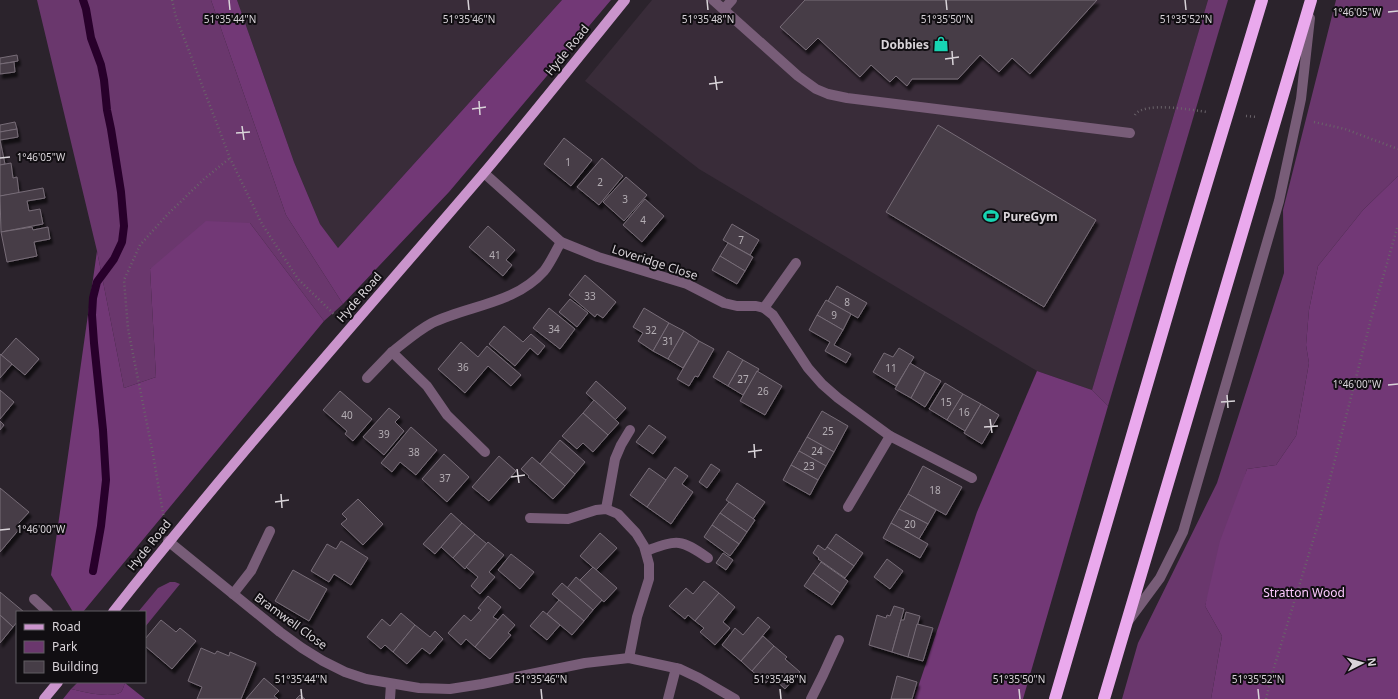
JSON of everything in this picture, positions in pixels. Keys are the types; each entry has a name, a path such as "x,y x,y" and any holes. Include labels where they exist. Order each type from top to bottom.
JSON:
{"highway":[{"path":"1055,699 1262,0"},
{"path":"1104,699 1311,0"}],"main road":[{"name":"Hyde Road","path":"113,611 168,541 484,173 625,0"},
{"path":"44,699 57,683"}],"street":[{"path":"713,0 798,76 816,89 828,94 847,98 1130,133"},
{"path":"724,9 732,0"},
{"path":"1125,624 1160,578 1183,532 1279,201 1301,98 1311,0"},
{"name":"Loveridge Close","path":"484,173 561,242 598,257 687,284 724,303 737,306 756,306 764,308"},
{"path":"368,378 392,352 410,337 432,323 493,303 527,286 544,271 561,242"},
{"path":"796,263 764,308 773,315 808,368 822,384 838,398 890,436 972,478"},
{"path":"392,352 427,386 447,415 484,452"},
{"path":"606,508 615,458 621,444 630,430"},
{"path":"848,507 890,436"},
{"path":"530,518 568,519 606,508 618,514 636,533 646,551 649,564 648,579 637,617 629,658"},
{"path":"233,594 251,571 270,531"},
{"name":"Bramwell Close","path":"168,541 280,632 323,661 345,672 366,679 432,689 450,689 586,663 629,658 676,668 699,678 735,699"},
{"path":"646,551 666,544 680,542 690,546 708,558"},
{"path":"34,600 47,611"},
{"path":"811,699 824,675 839,640"},
{"path":"668,699 676,668"},
{"path":"390,699 391,684"}],"path":[{"path":"172,0 176,17 230,158 262,224 298,278 330,309 348,330"},
{"path":"1130,133 1137,113 1141,109 1151,107 1276,119"},
{"path":"1297,120 1325,124 1345,129 1398,149"},
{"path":"168,541 153,454 128,329 124,280 140,245 167,215 204,179 230,158"},
{"path":"1266,699 1272,674 1320,518 1371,318 1398,225"}],"shaded area":[{"path":"237,0 562,0 338,248 320,224 294,162"},
{"path":"652,0 1208,0 1092,390 1037,371 699,169 585,81"}],"green space":[{"path":"37,0 211,0 286,215 343,304 324,321 250,223 150,269 156,377 124,388 97,251"},
{"path":"211,0 237,0 294,162 320,224 338,248 562,0 611,0 449,192 343,304 286,215"},
{"path":"1208,0 1228,0 1108,406 1092,390"},
{"path":"1336,0 1398,0 1398,176 1363,210 1318,266 1309,310 1306,345 1309,363 1296,436 1276,465 1247,469 1205,606 1222,636 1211,699 1122,699 1138,643 1217,483 1284,273 1283,210"},
{"name":"Stratton Wood","path":"1398,176 1398,699 1211,699 1222,636 1205,606 1220,541 1247,469 1276,465 1296,436 1309,363 1306,345 1309,310 1318,266 1363,210"},
{"path":"206,221 250,223 324,321 84,611 72,611 51,575 97,251 124,388 156,377 150,269"},
{"path":"1037,371 1092,390 1108,406 1023,699 914,699 977,512"},
{"path":"170,582 180,584 146,626 146,611 139,611 158,588"},
{"path":"77,683 125,683 121,692 111,695 71,689"},
{"path":"125,683 145,699 63,699 71,689 104,695 117,694 122,691"}],"building":[{"name":"Dobbies","path":"805,0 1097,0 1030,74 1012,58 999,72 980,55 958,79 912,79 907,86 896,76 890,82 871,65 860,77 818,38 806,50 780,27"},
{"path":"17,55 18,61 0,64 0,58"},
{"path":"14,62 15,72 0,74 0,64"},
{"path":"15,122 17,129 0,132 0,125"},
{"name":"PureGym","path":"938,125 1096,220 1044,307 886,212"},
{"path":"17,129 18,137 0,140 0,132"},
{"path":"564,138 592,160 571,186 544,164"},
{"path":"0,140 5,164 0,165"},
{"path":"602,158 623,176 599,205 577,187"},
{"path":"11,163 13,178 17,177 19,193 0,196 0,165"},
{"path":"626,177 647,195 624,221 603,202"},
{"path":"43,188 45,198 27,201 29,211 40,209 43,224 1,232 0,196"},
{"path":"645,199 664,216 642,242 623,225"},
{"path":"732,224 759,240 750,255 723,240"},
{"path":"488,226 515,250 506,260 512,265 503,276 469,247"},
{"path":"32,227 33,230 48,227 50,239 34,242 37,256 7,262 1,232"},
{"path":"728,243 753,257 745,271 720,256"},
{"path":"720,256 745,271 737,284 712,270"},
{"path":"585,275 616,302 603,318 597,314 595,317 569,295"},
{"path":"837,286 867,303 858,318 828,301"},
{"path":"570,299 588,313 577,327 559,312"},
{"path":"826,300 851,314 843,330 817,315"},
{"path":"549,308 575,329 560,349 533,328"},
{"path":"644,308 669,323 653,351 638,341 643,333 633,327"},
{"path":"817,315 843,330 834,345 851,354 846,363 825,351 830,342 809,330"},
{"path":"669,323 684,331 668,359 653,351"},
{"path":"504,326 523,342 531,334 545,346 538,355 530,348 515,366 489,344"},
{"path":"684,331 699,341 683,368 668,359"},
{"path":"16,338 39,359 25,375 1,355"},
{"path":"699,341 714,349 698,377 695,376 689,386 677,379"},
{"path":"461,342 478,357 487,346 521,375 511,386 488,366 465,393 438,369"},
{"path":"899,348 914,357 896,386 873,372 884,353 893,357"},
{"path":"728,351 743,360 728,386 713,377"},
{"path":"0,354 12,364 0,378"},
{"path":"743,360 759,369 743,395 728,386"},
{"path":"910,363 925,372 911,398 895,389"},
{"path":"757,371 782,386 765,415 740,401"},
{"path":"925,372 941,381 925,407 911,398"},
{"path":"596,381 626,408 615,420 586,393"},
{"path":"945,383 963,394 947,420 929,409"},
{"path":"0,390 14,402 0,419"},
{"path":"340,391 372,419 353,441 345,434 347,431 323,410"},
{"path":"963,394 981,404 965,431 947,420"},
{"path":"594,400 619,423 608,435 583,413"},
{"path":"981,404 999,415 982,444 964,433"},
{"path":"389,408 400,417 395,422 404,431 384,455 363,437"},
{"path":"822,411 848,426 834,452 807,437"},
{"path":"583,413 608,435 593,452 583,443 577,449 562,436"},
{"path":"0,421 4,425 0,430"},
{"path":"649,425 666,437 653,454 636,442"},
{"path":"411,427 437,450 416,475 400,462 392,472 381,463"},
{"path":"807,437 834,452 826,466 799,451"},
{"path":"560,440 585,462 575,474 550,452"},
{"path":"799,451 826,466 818,480 791,465"},
{"path":"550,452 575,474 565,486 540,464"},
{"path":"444,454 469,477 447,502 422,479"},
{"path":"499,456 516,471 489,501 472,487"},
{"path":"532,457 565,486 553,499 521,469"},
{"path":"711,464 720,470 707,488 699,482"},
{"path":"791,465 818,480 810,495 783,480"},
{"path":"923,466 962,487 946,515 908,494"},
{"path":"675,467 688,476 682,484 693,492 671,524 647,507"},
{"path":"649,468 666,480 647,507 630,495"},
{"path":"737,483 765,502 753,519 726,500"},
{"path":"0,488 29,512 18,524 21,527 0,552"},
{"path":"908,494 936,510 928,524 899,509"},
{"path":"358,499 383,524 363,545 341,524 347,519 342,514"},
{"path":"729,502 755,520 747,532 720,513"},
{"path":"899,509 928,524 919,539 891,523"},
{"path":"451,513 462,523 435,554 423,544"},
{"path":"720,513 747,532 739,544 712,525"},
{"path":"462,523 475,534 453,558 441,547"},
{"path":"891,523 928,544 920,558 883,538"},
{"path":"712,525 739,544 730,556 704,537"},
{"path":"600,533 617,548 596,570 580,556"},
{"path":"475,534 487,544 465,569 453,558"},
{"path":"836,534 863,553 854,566 827,547"},
{"path":"341,541 368,558 351,585 334,574 329,582 311,571 327,544 336,549"},
{"path":"488,542 504,555 489,572 495,577 480,594 471,586 478,577 466,567"},
{"path":"818,545 825,550 827,547 854,566 845,578 818,559 819,558 813,553"},
{"path":"723,553 733,560 726,570 716,563"},
{"path":"511,554 534,572 520,589 498,570"},
{"path":"887,559 903,571 890,589 874,577"},
{"path":"821,562 848,581 840,593 813,573"},
{"path":"593,567 617,588 604,602 580,580"},
{"path":"293,570 327,589 309,621 275,601"},
{"path":"813,573 840,593 832,605 804,586"},
{"path":"576,577 602,600 593,610 567,588"},
{"path":"704,581 719,593 695,621 688,615 685,619 669,606 686,588 693,594"},
{"path":"562,583 593,610 584,621 552,594"},
{"path":"0,592 23,611 16,611 16,623 13,627 0,615"},
{"path":"719,593 735,607 723,622 730,628 715,645 700,632 704,628 695,621"},
{"path":"488,596 501,607 493,617 498,620 475,647 466,639 461,645 448,633 464,615 471,621 481,610 478,608"},
{"path":"559,600 584,621 572,635 547,614"},
{"path":"894,606 904,609 892,652 869,645 877,615 886,618 887,615 890,616"},
{"path":"543,611 560,625 547,640 530,626"},
{"path":"906,612 920,616 908,657 892,652 901,620 904,620"},
{"path":"401,613 415,625 393,652 385,645 381,649 367,637 382,619 390,626"},
{"path":"503,614 515,625 508,633 511,635 490,659 475,647"},
{"path":"0,615 13,627 0,643"},
{"path":"758,617 770,627 741,661 722,645 735,628 743,635"},
{"path":"161,620 176,632 180,628 196,641 172,669 146,647 146,638"},
{"path":"917,624 933,628 923,661 908,657"},
{"path":"415,625 430,637 435,631 443,639 430,654 422,648 407,664 393,652"},
{"path":"763,636 774,646 752,671 741,661"},
{"path":"774,646 787,657 785,659 800,672 785,689 771,676 766,683 752,671"},
{"path":"201,648 215,654 217,651 229,656 230,652 256,663 241,699 197,699 202,687 188,681"},
{"path":"897,676 917,682 912,699 891,699"},
{"path":"264,678 279,691 274,696 278,699 246,699"},
{"path":"300,695 305,699 296,699"}],"waterway":[{"path":"83,0 91,38 101,65 104,80 107,110 121,192 124,226 122,242 114,259 97,282 93,298 92,315 103,430 106,480 101,526 93,571"}],"place":[{"name":"Dobbies","path":"941,44"},
{"name":"PureGym","path":"991,216"}]}
